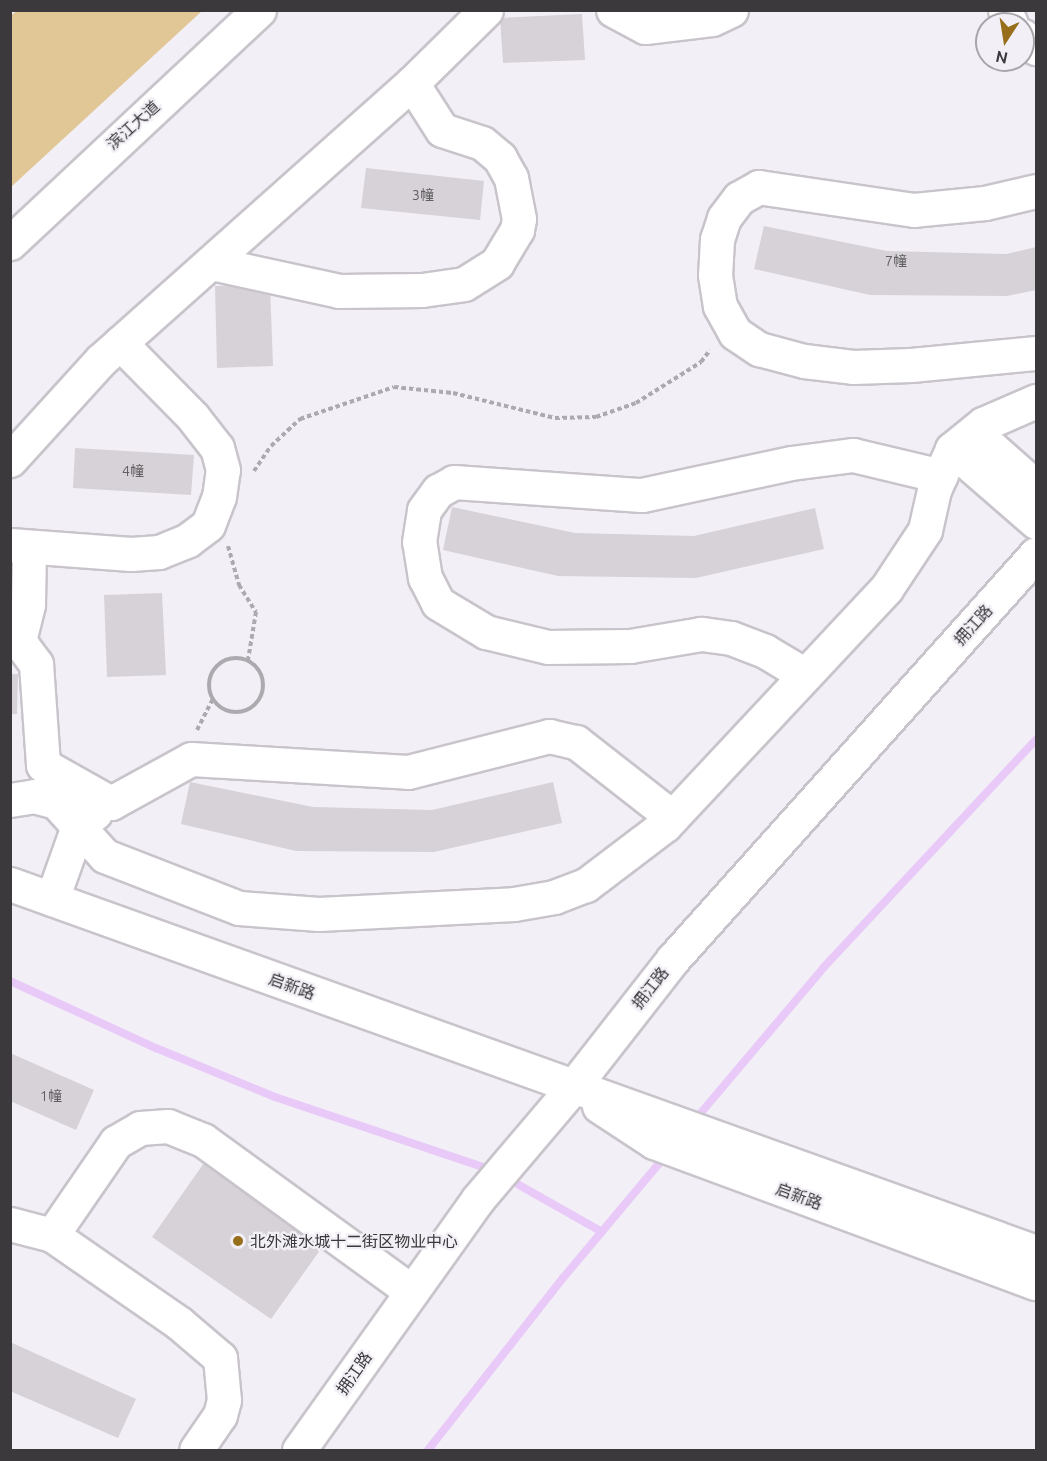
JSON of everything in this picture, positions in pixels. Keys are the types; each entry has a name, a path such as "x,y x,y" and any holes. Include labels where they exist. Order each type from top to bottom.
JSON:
{"street":[{"name":"滨江大道","path":"10,243 259,10"},
{"path":"10,460 37,427 120,343 412,83 486,10"},
{"path":"614,10 645,27 712,20 731,10"},
{"path":"211,263 339,291 422,290 464,284 497,263 517,230 519,219 511,178 500,158 482,144 442,130 412,83"},
{"path":"1036,191 985,203 914,210 759,187 739,198 724,218 717,239 715,274 720,306 735,333 759,349 804,361 853,367 1036,353"},
{"path":"111,802 43,765 36,664 15,635 28,604 20,546 131,554 159,552 188,540 208,525 219,497 223,470 217,448 193,417 120,343"},
{"path":"10,800 34,796 57,802 79,823 105,856 197,894 239,908 320,914 514,904 554,897 602,874 672,817 886,589 911,556 925,530 956,452 1036,401"},
{"path":"956,452 1036,522"},
{"path":"805,675 753,646 731,638 701,634 630,646 548,647 486,632 438,603 425,578 418,543 424,510 438,491 453,482 642,495 791,463 853,454 956,452 1036,487"},
{"name":"拥江路","path":"299,1450 478,1199 573,1087 673,959 1036,554"},
{"path":"52,899 79,823 111,802 191,759 408,772 549,736 584,747 672,817"},
{"name":"启新路","path":"10,884 573,1087 663,1131 689,1155 1036,1283"},
{"path":"52,1235 116,1142 140,1128 168,1125 184,1129 212,1146 412,1292"},
{"name":"启新路","path":"663,1131 722,1139 1036,1252"},
{"path":"10,1224 52,1235 179,1323 220,1358 224,1400 220,1415 196,1450"}],"path":[{"path":"252,473 271,446 300,420 394,387 453,393 555,418 596,417 636,403 701,363 729,323"},
{"path":"229,538 239,585 256,612 248,660"},
{"path":"248,660 261,673 263,691 245,710 226,710 209,691 211,674 223,661 248,660"}],"shaded area":[{"path":"17,11 202,11 11,187 10,16"}],"building":[{"path":"582,14 585,60 503,63 500,18"},
{"path":"366,168 484,181 480,220 361,208"},
{"path":"764,226 887,251 1006,254 1036,247 1036,290 1007,296 870,295 754,269"},
{"path":"270,284 273,366 217,368 215,286"},
{"path":"75,448 194,455 191,495 73,488"},
{"path":"452,507 575,533 694,536 815,508 824,549 696,578 558,576 443,550"},
{"path":"162,593 166,675 107,677 104,595"},
{"path":"10,674 18,674 17,714 10,714"},
{"path":"190,782 313,807 432,810 553,782 562,823 434,852 296,851 181,824"},
{"path":"10,1053 94,1090 76,1130 10,1101"},
{"name":"北外滩水城十二街区物业中心","path":"204,1163 323,1246 271,1319 152,1237"},
{"path":"10,1342 136,1399 118,1438 10,1391"}],"waterway":[{"path":"694,1121 824,967 1036,740"},
{"path":"10,981 156,1048 275,1097 483,1167"},
{"path":"428,1450 563,1278 667,1154"},
{"path":"519,1185 602,1232"}],"place":[{"name":"北外滩水城十二街区物业中心","path":"238,1241"}]}
